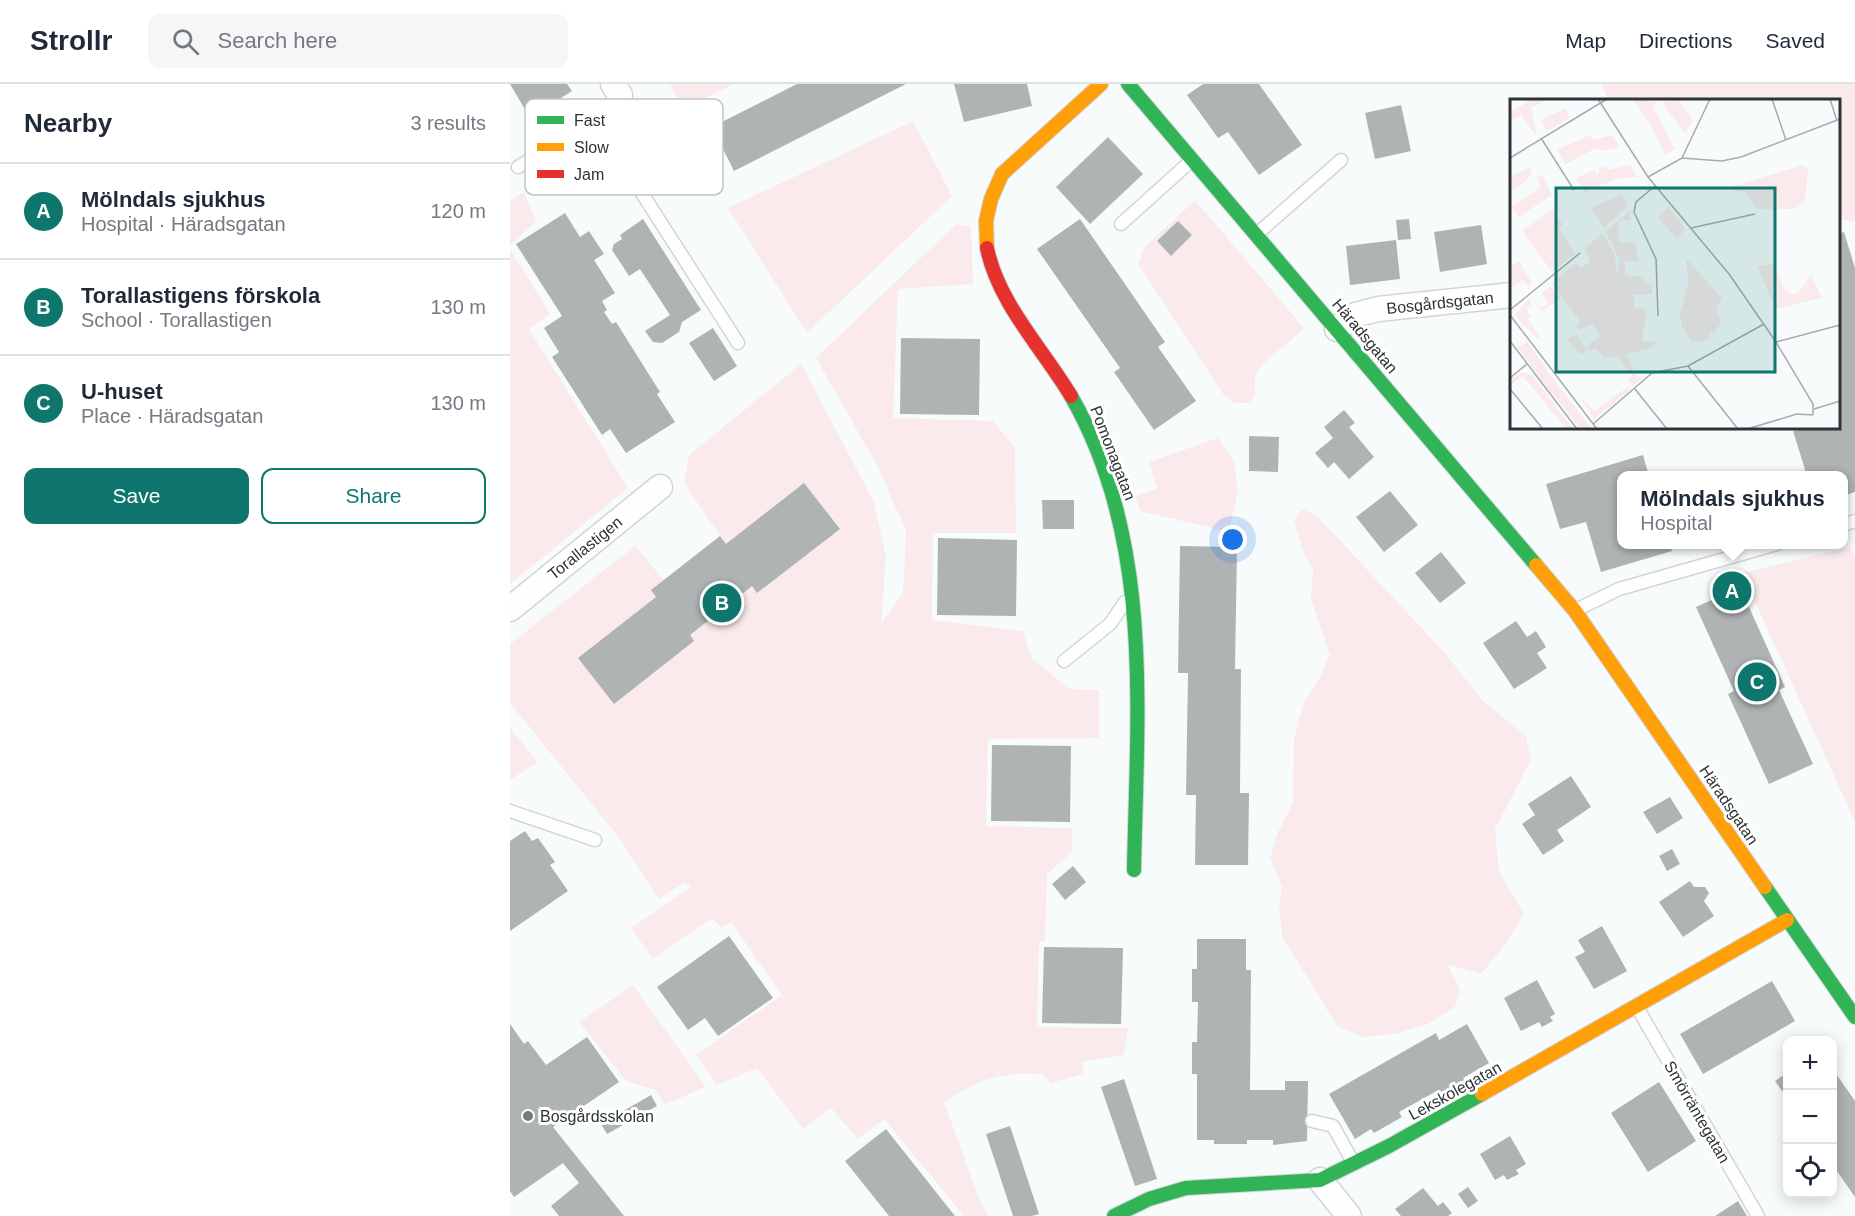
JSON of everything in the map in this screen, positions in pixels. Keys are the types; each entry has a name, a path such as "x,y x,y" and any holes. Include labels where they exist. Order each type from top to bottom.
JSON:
{"street":[{"name":"Pomonagatan","path":"1101,84 1002,174 992,193 987,215 987,250 997,284 1074,397 1094,438 1121,523 1131,584 1136,660 1134,870"},
{"name":"Häradsgatan","path":"1128,84 1575,611 1855,1017"},
{"name":"Bosgårdsgatan","path":"1337,328 1355,315 1378,309 1510,295"},
{"name":"Torallastigen","path":"510,609 660,487"},
{"name":"Lekskolegatan","path":"1114,1216 1149,1199 1186,1188 1320,1180 1637,1008 1787,920"},
{"path":"1320,1180 1349,1216"}],"lane":[{"path":"1121,224 1193,159"},
{"path":"1257,234 1341,160"},
{"path":"518,167 525,163"},
{"path":"643,195 738,343"},
{"path":"1575,611 1619,589 1759,549"},
{"path":"1064,661 1110,624 1124,605 1131,584"},
{"path":"510,811 595,840"},
{"name":"Smörräntegatan","path":"1637,1008 1758,1216"},
{"path":"1312,1121 1333,1126 1354,1163"}],"shaded area":[{"path":"670,84 734,84 704,99 678,99"},
{"path":"1601,84 1855,84 1855,221 1840,220 1840,99 1608,99"},
{"path":"913,121 952,196 807,333 728,208"},
{"path":"524,192 536,222 510,245 510,201"},
{"path":"1195,200 1304,328 1259,369 1255,379 1255,392 1250,403 1234,403 1223,394 1138,264 1144,248"},
{"path":"956,224 971,227 973,284 898,289 893,418 993,421 1015,448 1016,533 933,533 932,620 1023,631 1032,659 1070,689 1099,690 1099,738 988,739 986,826 1072,828 1072,852 1047,874 1045,941 1039,942 1037,1027 1128,1028 1124,1055 1082,1062 1083,1074 1051,1083 1043,1074 1003,1075 980,1082 944,1102 979,1198 989,1216 964,1216 884,1119 858,1139 831,1108 803,1129 757,1068 717,1085 696,1055 782,995 731,922 721,928 712,918 653,959 631,928 691,887 685,882 659,899 616,834 510,703 510,644 635,546 664,580 720,536 684,483 689,455 801,364 874,502 886,557 881,624 903,593 906,531 878,467 816,358"},
{"path":"510,249 550,314 529,329 628,488 510,584"},
{"path":"1218,438 1234,461 1238,491 1229,532 1140,511 1135,496 1157,489 1149,462"},
{"path":"1302,509 1317,516 1444,652 1483,701 1526,736 1531,760 1495,829 1499,872 1524,914 1505,945 1481,974 1448,965 1460,990 1455,1007 1428,1024 1395,1034 1362,1037 1337,1026 1282,936 1279,905 1282,887 1270,858 1277,834 1293,803 1294,739 1304,702 1319,679 1330,655 1311,599 1313,569 1304,554 1294,521"},
{"path":"1851,547 1855,559 1855,822 1742,573"},
{"path":"510,728 538,762 510,780"},
{"path":"633,985 706,1087 665,1104 655,1090 626,1081 579,1022"}],"building":[{"path":"510,84 567,84 572,91 560,99 525,99 525,110"},
{"path":"797,84 906,84 734,171 723,149 723,121"},
{"path":"954,84 1027,84 1032,106 964,122"},
{"path":"1203,84 1259,84 1302,145 1259,175 1228,132 1218,138 1187,95"},
{"path":"1401,105 1411,151 1375,159 1365,113"},
{"path":"1108,137 1143,174 1090,224 1056,187"},
{"path":"565,213 580,237 589,231 604,254 594,260 615,293 602,301 607,310 604,312 612,324 616,322 660,392 657,394 675,422 626,453 610,429 602,435 552,357 559,352 544,328 562,316 516,244"},
{"path":"643,219 701,310 682,322 679,332 662,343 653,342 645,331 670,315 640,269 629,276 612,250 614,244 622,239 620,235"},
{"path":"1080,219 1165,342 1158,347 1196,401 1154,430 1114,372 1120,368 1037,249"},
{"path":"1409,219 1411,239 1398,240 1396,220"},
{"path":"1178,221 1192,235 1171,256 1157,241"},
{"path":"1481,225 1487,264 1440,272 1434,232"},
{"path":"1844,232 1855,268 1855,492 1848,494 1848,471 1805,471 1793,431 1840,429 1840,233"},
{"path":"1396,240 1400,279 1350,285 1346,246"},
{"path":"713,328 737,366 714,381 689,343"},
{"path":"901,338 980,339 979,415 900,414"},
{"path":"1344,410 1355,423 1349,427 1374,457 1349,479 1334,462 1328,468 1315,453 1333,438 1324,427"},
{"path":"1249,436 1279,437 1278,472 1249,471"},
{"path":"1643,455 1648,471 1617,471 1617,549 1671,549 1672,551 1601,572 1586,522 1560,529 1546,484"},
{"path":"804,483 840,529 757,593 752,586 690,635 694,641 614,704 578,658 656,597 651,590 720,536 726,544"},
{"path":"1390,491 1418,525 1384,552 1356,517"},
{"path":"1042,500 1074,500 1074,529 1043,529"},
{"path":"938,538 1017,540 1016,616 937,615"},
{"path":"1180,546 1237,547 1235,669 1241,669 1240,793 1249,793 1248,865 1195,865 1196,795 1186,795 1188,673 1178,673"},
{"path":"1441,552 1466,583 1440,603 1415,573"},
{"path":"1740,587 1785,687 1779,690 1813,764 1769,784 1728,694 1734,691 1696,607"},
{"path":"1516,621 1527,637 1536,631 1546,647 1537,653 1547,668 1514,689 1483,643"},
{"path":"992,745 1071,746 1070,822 991,821"},
{"path":"1571,776 1591,807 1557,830 1564,841 1543,855 1522,824 1535,815 1528,804"},
{"path":"1670,797 1683,818 1657,834 1643,812"},
{"path":"525,831 532,841 538,838 555,862 550,865 568,891 510,931 510,841"},
{"path":"1672,849 1680,864 1667,871 1659,856"},
{"path":"1073,866 1086,882 1065,900 1052,884"},
{"path":"1690,881 1694,887 1705,887 1709,893 1704,901 1714,916 1683,937 1659,902"},
{"path":"1602,926 1627,971 1594,989 1575,957 1585,952 1578,940"},
{"path":"729,936 773,998 718,1036 705,1018 688,1030 657,987"},
{"path":"1197,939 1246,939 1246,970 1251,970 1250,1090 1285,1090 1285,1081 1308,1081 1307,1141 1273,1145 1273,1140 1247,1140 1247,1144 1214,1144 1214,1140 1197,1140 1197,1074 1192,1074 1192,1042 1197,1042 1198,1002 1192,1002 1192,969 1197,969"},
{"path":"1044,947 1123,948 1121,1024 1042,1023"},
{"path":"1537,980 1555,1014 1550,1017 1553,1021 1542,1027 1539,1022 1521,1031 1504,998"},
{"path":"1772,981 1795,1021 1703,1074 1680,1034"},
{"name":"Bosgårdsskolan","path":"510,1024 524,1044 528,1041 546,1065 587,1037 619,1082 553,1127 624,1216 559,1216 551,1206 579,1183 563,1163 514,1197 510,1191"},
{"path":"1467,1024 1489,1063 1463,1078 1465,1081 1438,1096 1435,1092 1399,1112 1402,1117 1374,1133 1371,1129 1355,1139 1329,1094 1436,1033 1439,1040"},
{"path":"1783,1075 1783,1092 1775,1081"},
{"path":"1837,1075 1855,1101 1855,1197 1837,1171"},
{"path":"1124,1079 1157,1179 1135,1186 1101,1087"},
{"path":"1659,1082 1696,1141 1648,1172 1611,1113"},
{"path":"651,1095 657,1106 607,1134 601,1124"},
{"path":"1010,1126 1039,1214 1013,1216 986,1134"},
{"path":"886,1129 955,1216 889,1216 845,1161"},
{"path":"1510,1136 1526,1164 1516,1170 1519,1174 1507,1180 1504,1175 1495,1180 1480,1154"},
{"path":"1468,1187 1478,1201 1468,1208 1458,1194"},
{"path":"1423,1188 1438,1206 1443,1202 1452,1213 1448,1216 1401,1216 1395,1209"},
{"path":"1738,1201 1747,1216 1715,1216"}],"traffic: fast":[{"path":"1128,84 1536,565"},
{"path":"1071,396 1098,451 1116,508 1128,567 1135,627 1137,688 1134,870"},
{"path":"1765,887 1855,1017"},
{"path":"1114,1216 1149,1199 1186,1188 1320,1180 1389,1146 1482,1094"}],"traffic: slow":[{"path":"987,248 986,221 991,199 1002,174 1101,84"},
{"path":"1536,565 1575,611 1765,887"},
{"path":"1482,1094 1787,920"}],"traffic: jam":[{"path":"987,248 1001,288 1011,307 1071,396"}],"place":[{"name":"Mölndals sjukhus","path":"1732,591"},
{"name":"Torallastigens förskola","path":"722,603"},
{"name":"U-huset","path":"1757,682"},
{"name":"Bosgårdsskolan","path":"528,1116"}]}
